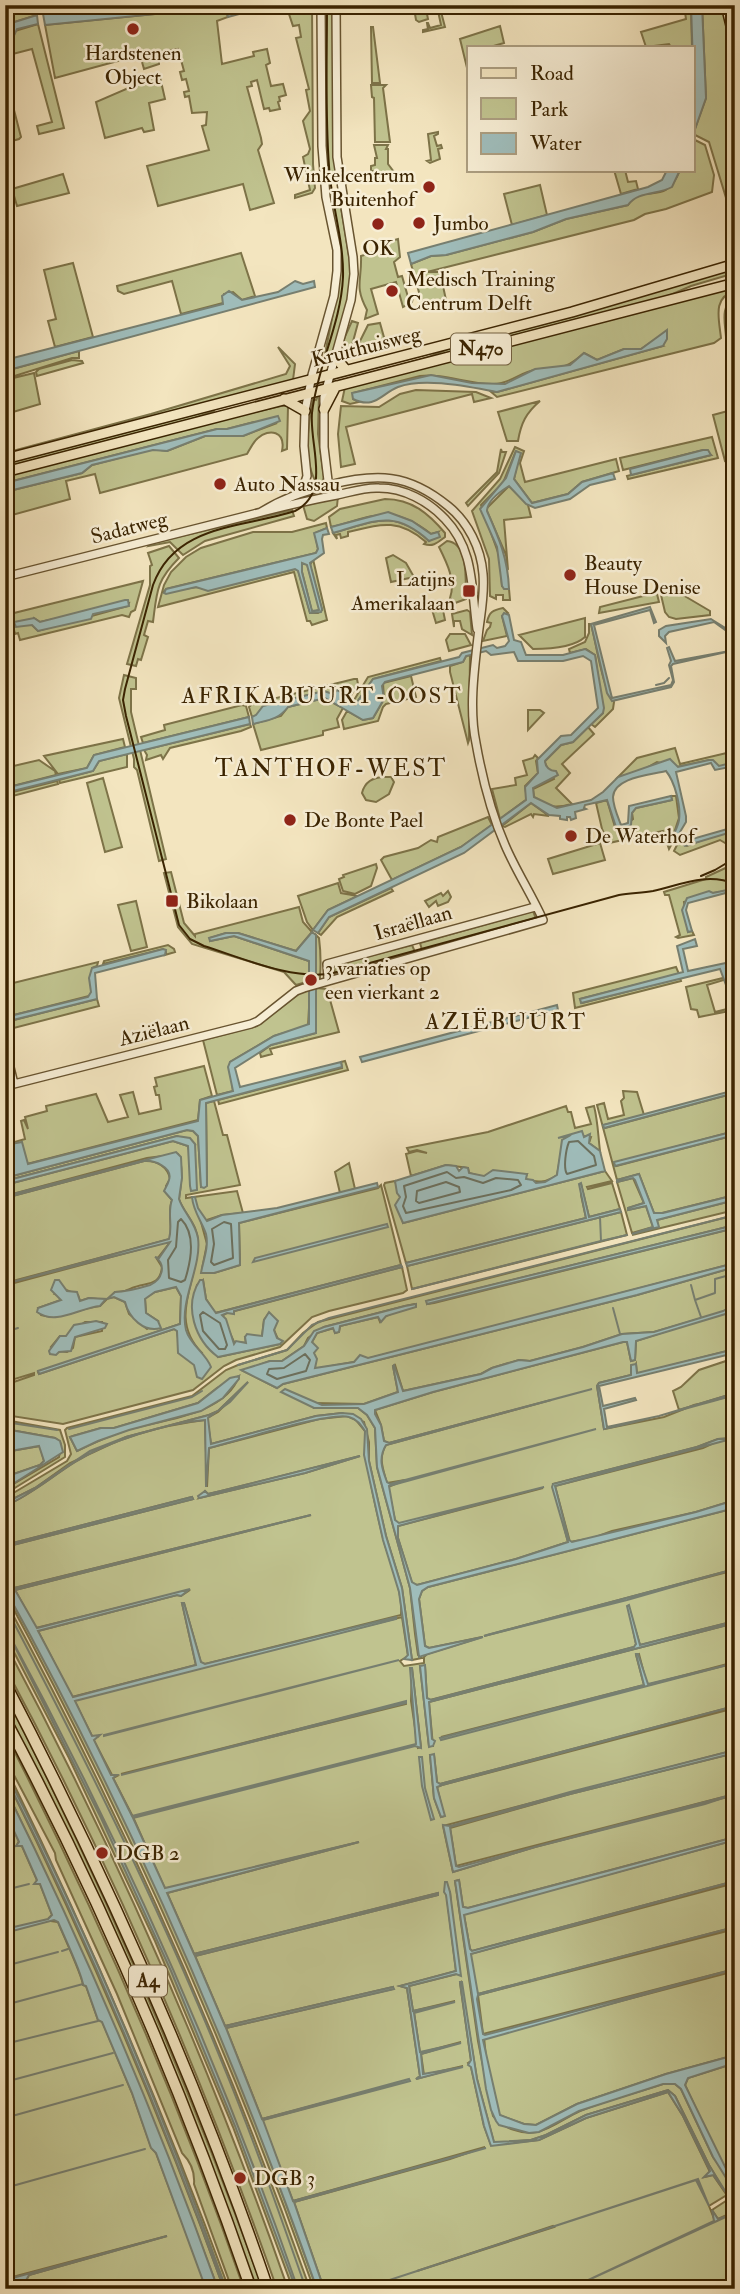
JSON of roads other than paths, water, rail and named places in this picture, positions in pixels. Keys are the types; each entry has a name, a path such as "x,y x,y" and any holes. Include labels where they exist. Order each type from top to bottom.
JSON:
{"highway":[{"name":"A4","path":"5,1684 64,1798 139,1959 212,2135 268,2289"},
{"name":"A4","path":"5,1719 49,1804 133,1987 197,2141 251,2289"}],"main road":[{"path":"726,5 735,42"},
{"name":"Kruithuisweg","path":"5,459 572,312 735,264"},
{"name":"Kruithuisweg","path":"5,472 735,283"},
{"path":"335,356 346,370"},
{"path":"324,409 336,386"},
{"path":"284,399 305,411"}],"street":[{"path":"302,491 307,476 305,411 331,307 337,271 337,250 326,197 322,146 321,5"},
{"path":"307,476 315,488 328,496 323,436 325,389 351,300 354,274 337,157 336,5"},
{"path":"327,474 343,481"},
{"name":"Sadatweg","path":"261,512 302,491 379,476 402,480 436,497 461,519 478,550 483,572 478,634"},
{"name":"Sadatweg","path":"5,577 328,496 360,489 393,489 418,498 443,517 458,536 467,552 472,570 478,634"},
{"path":"478,634 475,741 497,825 535,906"},
{"name":"Israëllaan","path":"535,906 543,920 328,980 327,964 535,906"},
{"name":"Aziëlaan","path":"5,1047 14,1084 258,1021 296,991 328,980"}],"water":[{"path":"135,5 272,5 228,17 225,7 45,25 43,14"},
{"path":"691,5 702,5 706,98 694,132 694,46"},
{"path":"37,15 38,24 17,29 12,40 5,43 5,25"},
{"path":"666,172 679,172 672,187 637,197 628,205 566,219 533,232 446,255 431,256 411,264 408,253 648,187 662,180"},
{"path":"295,281 303,284 314,281 315,287 5,371 5,360 223,304 222,296 229,291 242,300 278,292"},
{"path":"667,330 667,339 663,346 497,392 421,383 398,387 373,402 353,399 352,393 431,375 472,383 505,384 535,369 570,365 584,353 597,360 624,349 641,349"},
{"path":"278,416 280,421 243,436 205,436 167,451 153,450 92,465 82,473 5,492 5,483"},
{"path":"708,450 711,455 631,475 630,469"},
{"path":"516,451 521,453 514,479 532,503 568,494 582,482 613,473 615,479 590,485 570,499 535,508 526,504 509,486 495,497 487,511 505,558 509,589 504,589 497,547 480,509 506,478"},
{"path":"388,512 412,521 431,534 438,532 440,537 429,541 404,524 393,521 371,522 333,533 331,527"},
{"path":"327,528 329,534 323,535 324,553 310,563 321,612 310,613 298,571 295,569 208,591 196,587 164,593 166,589 316,553 318,549 314,533","holes":["302,563 307,565 319,610 312,611 302,572"]},
{"path":"128,600 129,606 93,614 91,619 38,631 32,625 16,627 14,622 34,618 40,622"},
{"path":"650,607 656,622 654,623 650,610 594,625 612,698 671,685 673,680 669,665 669,647 675,661 735,650 673,664 671,666 674,682 671,687 612,701 607,693 591,624"},
{"path":"504,613 509,615 514,640 521,642 526,655 563,655 585,649 595,655 604,708 603,713 573,742 561,745 545,761 547,767 558,775 533,788 534,797 557,808 591,800 618,777 670,759 678,767 709,760 719,766 735,762 735,766 715,770 711,763 676,772 686,816 686,822 680,832 689,840 731,828 728,814 731,805 735,804 735,831 685,846 675,838 673,836 679,822 679,808 675,788 666,771 634,778 615,790 614,804 621,825 628,823 629,806 671,796 672,800 636,808 632,813 631,825 625,828 616,827 607,800 585,805 586,809 575,812 576,818 571,820 570,817 567,817 567,820 549,815 531,803 464,853 329,917 318,933 313,930 328,910 461,847 526,800 525,787 538,773 537,760 561,736 571,735 598,708 591,661 583,656 563,661 518,661 514,652 491,655 486,651 466,656 463,662 385,682 382,686 384,699 373,718 363,720 325,698 288,707 276,717 253,724 252,717 263,706 324,691 333,694 337,690 343,693 341,699 355,705 373,679 459,657 462,653 493,645 497,648 505,646 509,641 502,616"},
{"path":"711,619 735,634 735,637 714,622 669,632 665,636 666,643 659,636 659,630 666,626"},
{"path":"249,717 250,724 99,761 93,771 5,793 5,788 87,768 94,755"},
{"path":"709,891 713,893 733,891 688,903 686,910 692,931 688,932 682,910 687,898"},
{"path":"312,932 316,935 316,1033 271,1045 235,1068 240,1087 341,1062 342,1067 206,1103 207,1186 201,1187 198,1136 187,1130 5,1178 5,1145 22,1142 28,1164 198,1121 200,1100 233,1091 228,1067 230,1062 274,1036 309,1024 309,961 234,936 210,941 209,938 238,933 296,951"},
{"path":"695,939 697,946 683,949 688,971 735,961 735,967 726,969 728,978 735,979 735,982 726,985 720,969 581,1003 580,999 683,972 677,946"},
{"path":"166,950 165,955 95,973 97,999 9,1021 5,999 9,998 14,1015 88,997 91,992 89,978 92,968"},
{"path":"557,1005 558,1010 362,1062 360,1057"},
{"path":"735,1090 735,1093 604,1128 603,1125"},
{"path":"582,1131 584,1137 590,1134 589,1143 600,1151 605,1171 403,1223 395,1205 400,1197 395,1181 446,1165 456,1166 459,1171 463,1167 468,1168 469,1173 484,1176 493,1170 527,1174 526,1179 536,1183 545,1182 557,1175 562,1140 571,1135 558,1138"},
{"path":"735,1131 735,1135 615,1166 614,1162"},
{"path":"177,1136 190,1138 195,1144 197,1190 191,1191 188,1146 173,1141 5,1185 5,1181"},
{"path":"176,1152 181,1157 179,1199 198,1238 197,1261 185,1307 186,1330 211,1367 202,1379 197,1377 194,1365 178,1353 177,1331 174,1329 39,1374 38,1371 180,1324 181,1296 176,1287 155,1292 145,1299 146,1313 158,1321 161,1328 143,1326 130,1314 125,1302 114,1297 107,1299 115,1292 150,1285 158,1280 162,1268 155,1257 159,1258 170,1242 12,1282 169,1239 172,1200 164,1191 169,1175 162,1165 144,1161 5,1196"},
{"path":"639,1174 654,1213 735,1195 735,1200 657,1220 659,1227 632,1234 653,1227 646,1206 628,1210 644,1203 635,1180 617,1180"},
{"path":"377,1183 378,1187 239,1223 240,1265 214,1273 201,1273 207,1239 192,1197 195,1197 198,1208 207,1221 222,1215 277,1208"},
{"path":"581,1183 589,1217 620,1209 621,1212 407,1266 406,1263 586,1218 579,1184"},
{"path":"387,1224 388,1227 253,1262 255,1258"},
{"path":"735,1225 735,1228 427,1304 426,1301"},
{"path":"735,1263 735,1267 637,1295 283,1384 277,1388 241,1370 270,1361 282,1361 304,1346 314,1331 324,1327 405,1306 416,1304 416,1307 386,1316 381,1322 378,1317 340,1326 339,1332 335,1333 333,1328 317,1333 312,1342 318,1348 314,1353 317,1359 315,1368 354,1362 360,1355 368,1358"},
{"path":"401,1265 402,1267 234,1311 234,1314 222,1315 226,1319 234,1344 236,1341 246,1343 247,1334 262,1336 264,1320 269,1312 278,1321 274,1330 277,1338 283,1341 280,1344 218,1357 203,1341 194,1322 192,1301 200,1280 203,1280 206,1299 216,1313"},
{"path":"55,1280 59,1280 67,1291 77,1292 80,1301 89,1298 106,1299 100,1306 68,1315 44,1316 37,1312 38,1308 61,1300 51,1290"},
{"path":"735,1292 735,1309 732,1312 636,1341 635,1360 631,1361 627,1342 623,1342 375,1410 384,1441 389,1443 592,1389 386,1445 382,1464 390,1484 596,1429 389,1486 395,1520 399,1523 544,1487 398,1526 398,1538 412,1582 417,1585 516,1559 568,1542 553,1484 697,1447 718,1439 735,1438 555,1486 569,1540 572,1542 735,1500 735,1508 428,1587 422,1591 419,1599 425,1646 429,1648 483,1637 419,1657 410,1588 377,1467 375,1428 367,1415 358,1408 314,1408 281,1392 285,1389 322,1405 364,1404 398,1392 394,1365 403,1391 481,1374 519,1360 530,1361 622,1334 654,1332 723,1311 732,1306 729,1298"},
{"path":"96,1321 107,1324 105,1328 75,1337 71,1351 50,1354 49,1351 60,1336 66,1336 74,1325"},
{"path":"735,1349 735,1353 599,1386 603,1406 635,1398 636,1400 604,1409 607,1427 653,1417 604,1429 597,1386 599,1383 631,1375 631,1365 636,1364 637,1373"},
{"path":"239,1376 223,1398 201,1411 129,1430 77,1451 70,1437 101,1428 114,1428 198,1403 230,1378"},
{"path":"248,1382 230,1402 219,1410"},
{"path":"735,1393 735,1395 664,1415"},
{"path":"217,1411 208,1418 211,1444 316,1416 342,1413 353,1414 361,1419 367,1429 369,1461 386,1536 402,1588 412,1660 404,1659 408,1655 399,1592 383,1540 364,1455 365,1431 358,1422 349,1417 323,1418 209,1448 206,1487 205,1420 161,1428"},
{"path":"5,1429 55,1438 60,1441 63,1452 5,1489 5,1477 40,1465 44,1461 39,1446 5,1452"},
{"path":"151,1430 88,1454 32,1491 5,1506 5,1503 35,1488 90,1451 126,1437"},
{"path":"360,1456 305,1473 199,1498 198,1496 205,1491 208,1494"},
{"path":"192,1497 193,1499 5,1547 5,1545"},
{"path":"311,1515 15,1590 37,1628 190,1589 181,1596 38,1631 73,1697 196,1665 182,1603 201,1662 205,1664 396,1617 75,1701 92,1736 100,1735 94,1740 111,1775 117,1775 113,1778 132,1816 416,1744 412,1668 421,1748 415,1746 133,1818 165,1888 359,1842 167,1893 194,1954 438,1893 195,1956 225,2026 393,1987 394,1989 226,2028 262,2119 409,2079 410,2081 263,2120 293,2201 486,2148 294,2202 324,2289 317,2289 213,2020 136,1845 5,1589 5,1572 15,1588"},
{"path":"735,1569 627,1600 484,1636 487,1635"},
{"path":"629,1605 640,1645 735,1623 429,1702 432,1739 435,1741 433,1746 429,1747 420,1666 425,1665 427,1698 431,1700 634,1647 636,1644 627,1606"},
{"path":"5,1627 89,1788 165,1952 235,2119 298,2289 171,1971 101,1818"},
{"path":"636,1654 648,1684 735,1663 441,1740 440,1738 644,1685"},
{"path":"399,1660 104,1736 104,1735"},
{"path":"406,1701 406,1703 121,1775"},
{"path":"735,1706 442,1785 437,1787 445,1816 441,1817 434,1798 430,1755 434,1754 437,1782 440,1784"},
{"path":"735,1750 735,1753 450,1827 456,1866 459,1867 735,1794 535,1847 453,1872 443,1825 450,1826 570,1792"},
{"path":"419,1757 422,1757 425,1788 434,1819 431,1820 422,1786"},
{"path":"5,1771 67,1898 124,2026 226,2289 95,1965 5,1776"},
{"path":"5,1788 64,1911 119,2036 218,2289 206,2289 132,2093 102,2022 98,2020 58,1922 54,1920 5,1933 5,1929 48,1919 52,1915 40,1884 34,1884 37,1880 22,1846 16,1846 19,1842 5,1812"},
{"path":"735,1837 735,1840 464,1915 472,1951 735,1881 471,1954 478,1994 735,1927 478,1995 477,1999 485,2035 735,1969 483,2040 500,2115 524,2124 536,2125 577,2104 666,2074 735,2055 735,2063 688,2078 685,2085 735,2187 733,2189 713,2157 681,2089 675,2084 663,2084 579,2111 539,2132 529,2133 499,2125 491,2110 486,2089 455,1881 459,1880 463,1907 468,1908"},
{"path":"445,1882 450,1892 461,1976 456,1974 409,1986 413,2011 455,2002 414,2013 420,2052 461,2043 421,2054 423,2074 463,2067 416,2079 420,2076 407,1988 400,1986 456,1971 444,1892"},
{"path":"460,1982 477,2079 494,2142 531,2140 586,2115 668,2090 675,2096 709,2165 727,2194 713,2175 704,2177 710,2171 668,2092 586,2118 539,2140 491,2146 471,2067 468,2065 471,2060"},
{"path":"698,2179 709,2206 696,2180 362,2289"},
{"path":"712,2210 718,2219 730,2215 569,2289 714,2221"},
{"path":"167,2236 29,2275 24,2284 27,2289 15,2280 5,2280"}],"waterway":[{"path":"656,685 669,678"},
{"path":"238,1365 287,1350 312,1325 329,1318 735,1215"},
{"path":"600,1217 601,1241 627,1235"},
{"path":"412,1289 601,1241"},
{"path":"701,1317 695,1300 715,1293 715,1279 726,1276 735,1290"},
{"path":"691,1285 695,1300"},
{"path":"613,1308 620,1334"},
{"path":"5,1332 18,1328"},
{"path":"69,1429 192,1397 202,1391"},
{"path":"5,1422 57,1430"},
{"path":"5,1606 63,1717 172,1944 244,2117 306,2289"},
{"path":"5,1849 16,1846"},
{"path":"5,1890 29,1884"},
{"path":"62,1951 68,1949"},
{"path":"5,1966 58,1952"},
{"path":"5,2005 83,1984"},
{"path":"5,2044 98,2021"},
{"path":"5,2082 113,2053"},
{"path":"5,2118 123,2085"},
{"path":"5,2188 145,2149"}],"tram line":[{"path":"327,5 328,146 330,180 342,249 343,277 338,312 312,413 316,467 313,492 306,503 295,511 233,526 194,539 177,550 163,565 153,585 123,700 179,925 190,939 204,946 268,967 318,975 619,895 653,891 704,879 735,884"},
{"path":"701,876 735,858"}],"place":[{"name":"Hardstenen Object","path":"133,29"},
{"name":"Winkelcentrum Buitenhof","path":"429,187"},
{"name":"Jumbo","path":"419,223"},
{"name":"OK","path":"378,224"},
{"name":"Medisch Training Centrum Delft","path":"392,291"},
{"name":"Auto Nassau","path":"220,484"},
{"name":"Beauty House Denise","path":"570,575"},
{"name":"Latijns Amerikalaan","path":"469,591"},
{"name":"De Bonte Pael","path":"290,820"},
{"name":"De Waterhof","path":"571,836"},
{"name":"Bikolaan","path":"172,901"},
{"name":"3 variaties op een vierkant 2","path":"311,980"},
{"name":"DGB 2","path":"102,1853"},
{"name":"DGB 3","path":"240,2178"}],"district":[{"name":"AFRIKABUURT-OOST","path":"322,695"},
{"name":"TANTHOF-WEST","path":"331,768"},
{"name":"AZIËBUURT","path":"506,1021"}]}
